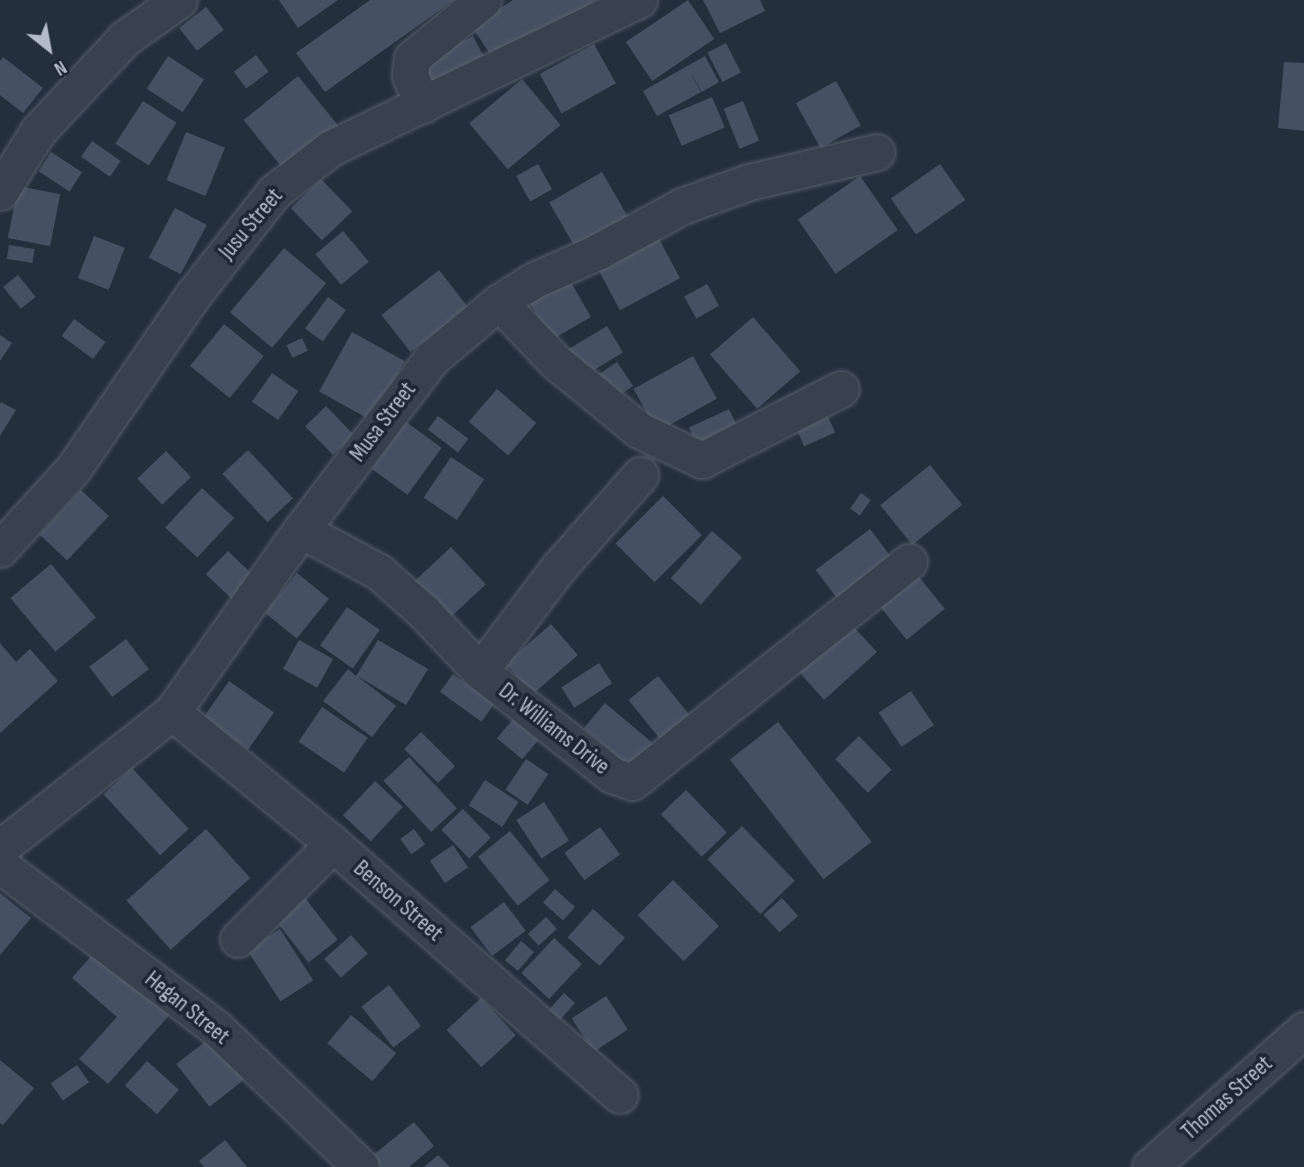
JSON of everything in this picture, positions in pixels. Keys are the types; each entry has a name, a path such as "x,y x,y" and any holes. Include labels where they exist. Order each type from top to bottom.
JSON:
{"street":[{"path":"0,192 38,131 125,38 179,0"},
{"path":"423,105 410,76 412,58 483,0"},
{"name":"Jusu Street","path":"0,549 73,469 192,295 274,192 331,148 639,0"},
{"name":"Musa Street","path":"0,848 172,712 301,530 432,358 499,302 532,281 597,252 682,206 749,182 877,152"},
{"path":"499,302 556,362 639,430 702,460 841,389"},
{"path":"480,671 559,567 640,475"},
{"name":"Dr. Williams Drive","path":"301,530 379,572 423,611 480,671 612,775 632,782 909,562"},
{"name":"Benson Street","path":"172,712 333,844 620,1095"},
{"path":"238,939 333,844"},
{"name":"Hegan Street","path":"0,865 215,1027 361,1167"},
{"name":"Thomas Street","path":"1150,1167 1304,1030"}],"building":[{"path":"279,0 338,0 298,28"},
{"path":"370,0 454,0 325,92 296,53"},
{"path":"513,0 596,0 498,66 472,27"},
{"path":"688,0 714,39 652,81 626,42"},
{"path":"703,0 760,0 765,11 720,33"},
{"path":"206,7 224,30 197,51 179,28"},
{"path":"473,36 484,57 433,84 422,63"},
{"path":"726,43 741,72 722,82 707,53"},
{"path":"594,44 616,83 562,113 540,74"},
{"path":"256,55 269,72 246,89 234,72"},
{"path":"168,56 204,79 183,112 147,89"},
{"path":"705,56 719,82 702,92 689,70 701,92 657,116 643,91"},
{"path":"3,57 43,88 23,113 0,95 0,61"},
{"path":"1284,62 1304,63 1304,131 1278,128"},
{"path":"298,76 340,127 285,171 244,120"},
{"path":"522,79 561,125 508,169 469,123"},
{"path":"836,81 861,126 820,148 796,103"},
{"path":"712,97 725,127 682,146 669,115"},
{"path":"143,101 177,123 149,166 115,144"},
{"path":"743,101 759,141 740,149 724,109"},
{"path":"186,132 225,148 205,196 167,180"},
{"path":"92,141 121,161 110,177 81,157"},
{"path":"51,152 82,172 70,191 38,171"},
{"path":"538,164 552,189 530,201 516,176"},
{"path":"940,164 965,200 916,234 891,198"},
{"path":"602,172 632,223 579,254 549,202"},
{"path":"860,176 898,230 836,274 798,220"},
{"path":"321,179 352,211 322,241 291,208"},
{"path":"18,186 60,194 50,246 8,238"},
{"path":"175,208 207,225 180,274 149,257"},
{"path":"343,231 369,262 341,285 315,254"},
{"path":"657,235 680,278 620,310 597,267"},
{"path":"94,236 125,248 109,290 78,278"},
{"path":"9,245 35,249 32,263 7,259"},
{"path":"284,248 326,283 272,348 230,312"},
{"path":"439,270 468,307 410,352 381,315"},
{"path":"18,275 36,297 21,309 3,287"},
{"path":"569,279 591,317 551,340 529,302"},
{"path":"707,284 719,306 696,318 684,297"},
{"path":"328,297 346,310 323,341 305,329"},
{"path":"753,317 800,371 757,409 710,354"},
{"path":"74,319 106,342 93,359 62,336"},
{"path":"224,324 264,356 230,398 190,366"},
{"path":"607,326 623,353 584,376 568,350"},
{"path":"352,332 404,361 372,421 319,391"},
{"path":"0,335 12,343 0,361"},
{"path":"302,338 308,351 293,358 287,345"},
{"path":"693,356 717,399 657,432 634,389"},
{"path":"617,362 633,386 611,401 595,377"},
{"path":"272,373 298,391 278,420 252,402"},
{"path":"497,389 536,423 508,456 469,421"},
{"path":"1,402 16,410 0,436 0,404"},
{"path":"823,405 835,432 804,446 792,419"},
{"path":"326,406 354,435 333,455 305,426"},
{"path":"729,409 739,430 699,448 689,428"},
{"path":"438,416 468,439 458,452 428,430"},
{"path":"406,422 442,448 408,495 372,469"},
{"path":"248,450 293,498 267,522 222,474"},
{"path":"166,451 191,477 162,505 137,479"},
{"path":"451,457 484,479 457,520 424,498"},
{"path":"930,465 962,505 912,545 880,505"},
{"path":"202,488 234,518 197,558 165,527"},
{"path":"81,490 109,516 67,561 39,535"},
{"path":"861,493 871,500 860,515 850,509"},
{"path":"663,496 702,535 655,582 616,543"},
{"path":"870,529 896,564 842,605 816,570"},
{"path":"712,531 742,557 701,605 671,579"},
{"path":"451,547 486,584 447,620 412,583"},
{"path":"228,551 257,579 235,602 206,574"},
{"path":"51,564 96,618 55,652 10,598"},
{"path":"297,573 329,599 297,638 265,613"},
{"path":"919,577 945,609 907,640 881,608"},
{"path":"347,607 380,630 353,668 320,646"},
{"path":"850,623 877,652 824,700 792,664"},
{"path":"551,624 578,655 533,694 506,663"},
{"path":"126,639 149,669 112,697 89,667"},
{"path":"299,640 333,659 317,688 283,669"},
{"path":"378,640 428,669 406,705 357,676 396,706 372,737 323,701 348,669 356,676"},
{"path":"0,643 16,662 30,649 58,681 0,733"},
{"path":"599,663 612,683 574,708 561,688"},
{"path":"453,674 494,704 481,722 440,692"},
{"path":"658,676 695,721 665,745 628,700"},
{"path":"229,681 274,713 248,749 203,718"},
{"path":"911,691 934,725 902,747 879,713"},
{"path":"605,703 654,744 633,769 584,728"},
{"path":"322,707 368,738 344,773 299,742"},
{"path":"513,719 538,740 522,759 497,738"},
{"path":"778,722 872,842 824,879 730,760"},
{"path":"421,732 455,766 438,783 404,749"},
{"path":"859,736 892,770 868,793 835,759"},
{"path":"409,757 457,808 431,832 383,781"},
{"path":"526,759 548,774 528,805 505,790"},
{"path":"132,768 189,829 160,855 103,795"},
{"path":"485,780 519,802 502,827 469,805"},
{"path":"375,781 403,807 371,841 343,815"},
{"path":"686,790 727,832 702,857 661,814"},
{"path":"544,802 569,841 541,859 516,820"},
{"path":"463,809 491,838 469,859 441,830"},
{"path":"742,826 795,881 760,914 707,859"},
{"path":"600,827 620,855 584,880 564,853"},
{"path":"206,829 250,878 171,950 126,901"},
{"path":"414,829 425,844 411,854 400,839"},
{"path":"510,831 550,880 518,906 478,857"},
{"path":"453,845 468,867 445,883 430,861"},
{"path":"673,880 719,926 684,961 638,915"},
{"path":"555,889 575,907 563,920 543,902"},
{"path":"0,893 31,918 0,955"},
{"path":"305,898 338,940 308,963 276,921"},
{"path":"782,898 798,916 779,933 763,915"},
{"path":"504,902 526,931 492,956 470,927"},
{"path":"593,909 625,938 600,966 568,937"},
{"path":"546,917 557,929 539,946 528,934"},
{"path":"280,929 313,980 281,1001 247,950"},
{"path":"351,935 368,954 341,978 324,959"},
{"path":"554,938 582,964 549,999 521,973"},
{"path":"521,941 534,952 518,971 505,960"},
{"path":"99,947 173,1011 108,1084 79,1059 117,1017 72,978"},
{"path":"389,985 421,1026 393,1048 361,1007"},
{"path":"564,993 575,1003 558,1022 547,1012"},
{"path":"606,996 628,1030 593,1052 572,1018"},
{"path":"481,998 516,1035 481,1067 447,1030"},
{"path":"351,1015 396,1053 372,1081 327,1043"},
{"path":"211,1037 244,1080 210,1107 176,1064"},
{"path":"0,1060 34,1088 3,1125 0,1123"},
{"path":"147,1061 179,1090 157,1114 125,1086"},
{"path":"77,1065 89,1082 63,1101 51,1083"},
{"path":"414,1122 434,1146 409,1167 381,1167 372,1156"},
{"path":"225,1140 247,1167 204,1167 199,1161"},
{"path":"438,1155 450,1167 424,1167"}]}
